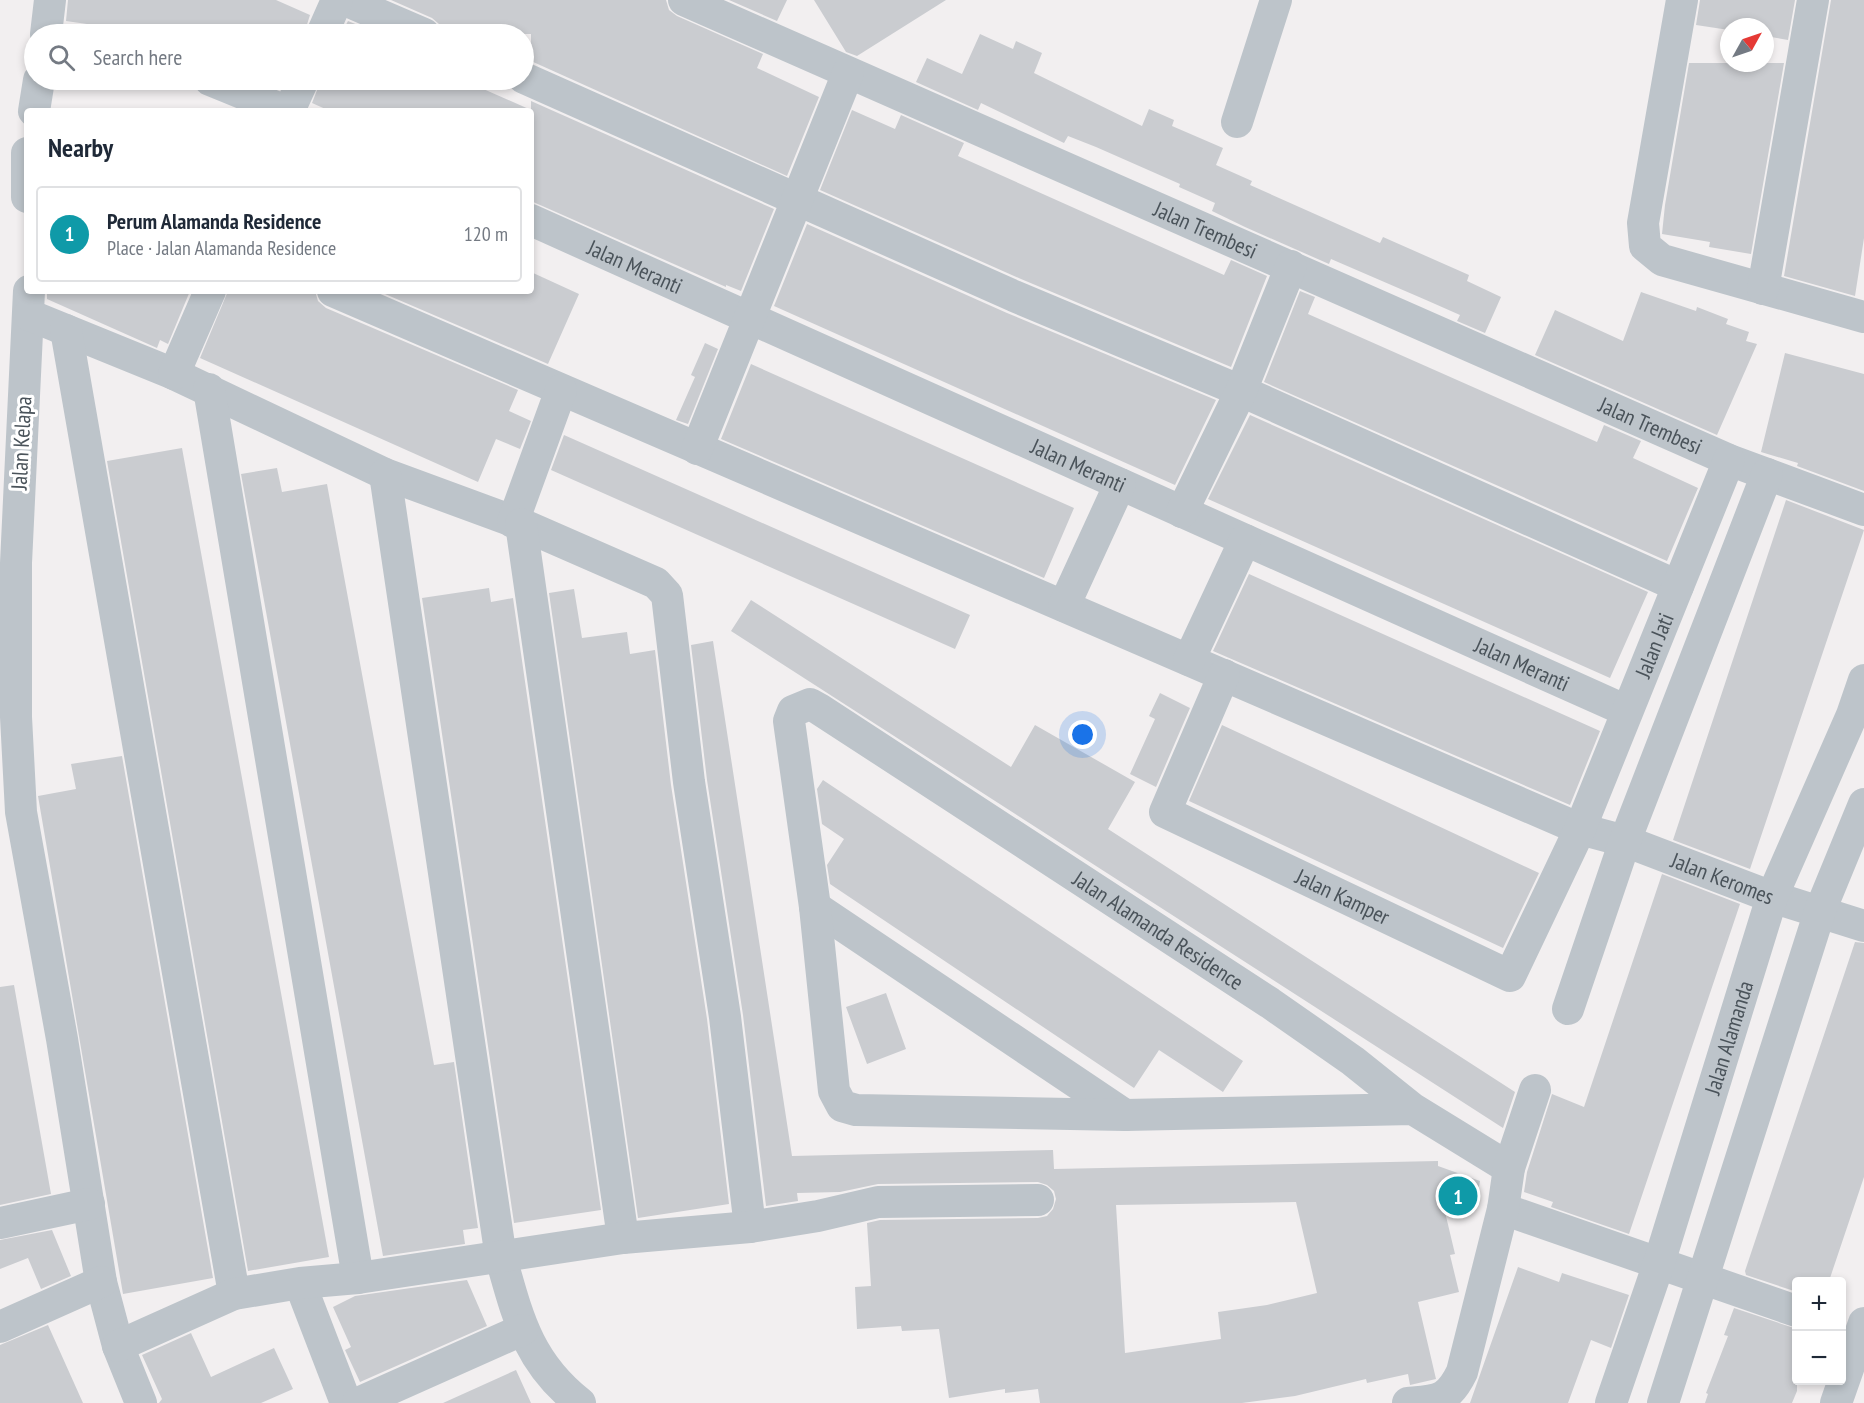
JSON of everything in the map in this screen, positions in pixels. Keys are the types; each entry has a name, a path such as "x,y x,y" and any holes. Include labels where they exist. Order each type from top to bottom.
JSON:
{"street":[{"path":"47,24 50,0"},
{"path":"326,24 337,0"},
{"path":"345,0 401,24"},
{"name":"Jalan Trembesi","path":"684,0 1729,460 1864,510"},
{"path":"1237,122 1276,0"},
{"path":"1682,0 1643,223 1645,246 1662,260 1864,317"},
{"path":"1763,289 1813,0"},
{"path":"698,449 796,198 848,73"},
{"path":"534,82 1014,296 1241,391 1678,586"},
{"path":"34,108 37,90"},
{"path":"235,90 280,108"},
{"path":"289,108 298,90"},
{"path":"0,152 24,157"},
{"name":"Jalan Meranti","path":"534,221 1627,711"},
{"path":"1182,512 1241,391 1291,266"},
{"path":"174,374 209,294"},
{"name":"Jalan Keromes","path":"340,294 1580,829 1625,841 1772,897 1864,926"},
{"path":"29,303 66,330 209,389 385,474 517,523 656,583 667,595 688,782 725,1017 750,1227"},
{"name":"Jalan Kelapa","path":"29,303 16,563 16,717 10,815 89,1204 101,1282 118,1346 141,1403"},
{"path":"66,330 234,1294"},
{"path":"209,389 358,1278"},
{"path":"561,390 517,523 623,1238"},
{"name":"Jalan Jati","path":"1580,829 1729,460"},
{"path":"385,474 501,1258 522,1330 552,1380 580,1403"},
{"name":"Jalan Jati","path":"1568,1009 1625,841 1767,474"},
{"path":"1064,606 1120,484"},
{"path":"1189,660 1245,540"},
{"name":"Jalan Kamper","path":"1224,675 1165,812 1485,966 1510,976 1580,829"},
{"name":"Jalan Alamanda","path":"1611,1403 1659,1263 1772,897 1858,718 1864,680"},
{"name":"Jalan Alamanda Residence","path":"815,907 789,721 793,711 801,705 810,704 1270,1004 1353,1061 1413,1109 1509,1168"},
{"path":"1663,1403 1820,911 1864,804"},
{"path":"815,907 1125,1115"},
{"path":"815,907 834,1091 842,1106 856,1110 1125,1115 1413,1109"},
{"path":"1408,1403 1439,1399 1453,1390 1462,1372 1503,1209 1509,1168 1535,1090"},
{"path":"118,1346 234,1294 300,1283 358,1278 623,1238 750,1227 818,1216 878,1202 1038,1200"},
{"path":"0,1223 89,1204"},
{"path":"1503,1209 1792,1309"},
{"path":"0,1327 101,1282"},
{"path":"301,1286 346,1403"},
{"path":"1836,1403 1858,1329"},
{"path":"358,1403 522,1330"}],"building":[{"path":"68,0 276,0 310,15 307,24 87,24 66,21"},
{"path":"391,0 666,0 669,10 677,16 763,54 757,68 819,97 787,176 534,62 534,24 439,24 432,18"},
{"path":"729,0 787,0 777,21"},
{"path":"814,0 946,0 857,56 846,52"},
{"path":"1700,0 1795,0 1788,40 1774,38 1774,18 1720,18 1720,29 1696,25"},
{"path":"1831,0 1864,0 1864,238 1855,296 1784,276"},
{"path":"980,34 1013,49 1016,41 1042,53 1034,73 1142,126 1149,109 1174,120 1172,126 1223,148 1216,165 1252,181 1250,185 1380,243 1383,237 1469,275 1467,281 1501,297 1485,333 1457,321 1460,315 1331,259 1329,264 1212,211 1215,203 1179,187 1180,184 1068,136 1064,143 981,103 978,110 916,82 927,58 962,74"},
{"path":"1689,63 1720,63 1720,72 1774,72 1774,63 1784,63 1751,254 1709,247 1710,242 1662,234"},
{"path":"317,90 486,90 526,108 323,108 312,103"},
{"path":"531,101 774,209 741,291 726,285 726,287 534,202 534,108 531,108"},
{"path":"852,110 895,129 901,115 964,143 958,156 1224,275 1231,260 1267,276 1231,367 1021,279 820,190"},
{"path":"807,224 1007,313 1216,400 1175,485 774,306"},
{"path":"534,273 579,294 548,364 385,294 534,294"},
{"path":"1300,291 1315,297 1308,314 1597,442 1604,425 1641,441 1633,458 1698,488 1667,561 1264,382"},
{"path":"1641,292 1696,311 1697,307 1728,319 1726,324 1749,332 1746,341 1757,344 1717,435 1535,355 1555,310 1623,341"},
{"path":"47,294 189,294 168,344 160,340 157,348 47,299"},
{"path":"227,294 316,294 318,301 326,308 518,390 509,411 531,421 520,449 496,439 478,482 200,358"},
{"path":"705,343 718,349 688,424 676,420 695,377 691,375"},
{"path":"1785,353 1864,374 1864,491 1797,466 1798,463 1761,452"},
{"path":"751,364 1074,508 1044,578 721,439"},
{"path":"1250,415 1648,592 1610,678 1208,499"},
{"path":"564,435 970,615 955,649 551,470"},
{"path":"182,448 329,1257 248,1271 107,461"},
{"path":"277,468 282,492 327,484 434,1065 454,1062 478,1228 463,1230 465,1244 383,1256 241,474"},
{"path":"1786,500 1864,530 1750,869 1673,840"},
{"path":"1249,574 1600,731 1570,805 1213,651"},
{"path":"489,588 491,602 513,598 601,1210 514,1223 422,598"},
{"path":"574,589 582,638 627,632 630,654 655,650 671,785 707,1019 729,1204 638,1218 549,593"},
{"path":"751,600 1011,767 1035,725 1135,782 1108,829 1515,1092 1503,1128 731,631"},
{"path":"713,641 792,1156 1053,1150 1054,1169 1438,1161 1438,1166 1480,1181 1475,1210 1445,1212 1455,1254 1450,1255 1459,1292 1418,1302 1436,1379 1410,1385 1408,1374 1367,1383 1366,1379 1295,1396 1242,1403 1040,1403 1038,1389 1005,1393 1005,1389 949,1398 939,1329 902,1331 901,1326 857,1329 855,1287 871,1286 867,1223 880,1220 1038,1218 1047,1216 1053,1209 1056,1199 1054,1191 1038,1182 878,1184 840,1192 797,1193 798,1201 766,1206 743,1015 707,780 691,645","holes":["1296,1202 1317,1293 1267,1305 1218,1312 1221,1339 1125,1353 1116,1205"]},
{"path":"1160,693 1190,708 1156,787 1130,774 1155,719 1149,716"},
{"path":"1222,725 1539,873 1503,948 1189,801"},
{"path":"122,756 213,1278 123,1294 38,796 76,789 71,764"},
{"path":"823,780 1243,1061 1223,1092 1159,1050 1134,1088 830,884 827,865 844,839 822,824 817,789"},
{"path":"1662,874 1740,904 1629,1234 1551,1207 1553,1202 1524,1192 1527,1172 1552,1094 1584,1107"},
{"path":"1855,942 1864,943 1864,1177 1830,1277 1792,1277 1792,1290 1746,1275 1745,1271"},
{"path":"14,985 51,1194 0,1205 0,987"},
{"path":"886,993 906,1049 867,1064 846,1007"},
{"path":"52,1230 71,1276 41,1289 28,1258 0,1269 0,1240"},
{"path":"1518,1267 1559,1282 1562,1273 1629,1295 1611,1348 1591,1340 1568,1403 1470,1403"},
{"path":"467,1280 487,1326 360,1382 345,1350 351,1347 333,1307 355,1296"},
{"path":"1734,1308 1792,1327 1792,1385 1797,1385 1797,1391 1792,1403 1705,1403 1708,1394 1706,1393 1728,1336 1724,1335"},
{"path":"48,1325 83,1403 0,1403 0,1345"},
{"path":"191,1333 211,1377 274,1348 293,1389 261,1403 159,1403 162,1399 142,1355"},
{"path":"516,1370 531,1403 443,1403"}],"place":[{"name":"Perum Alamanda Residence","path":"1458,1196"}]}
